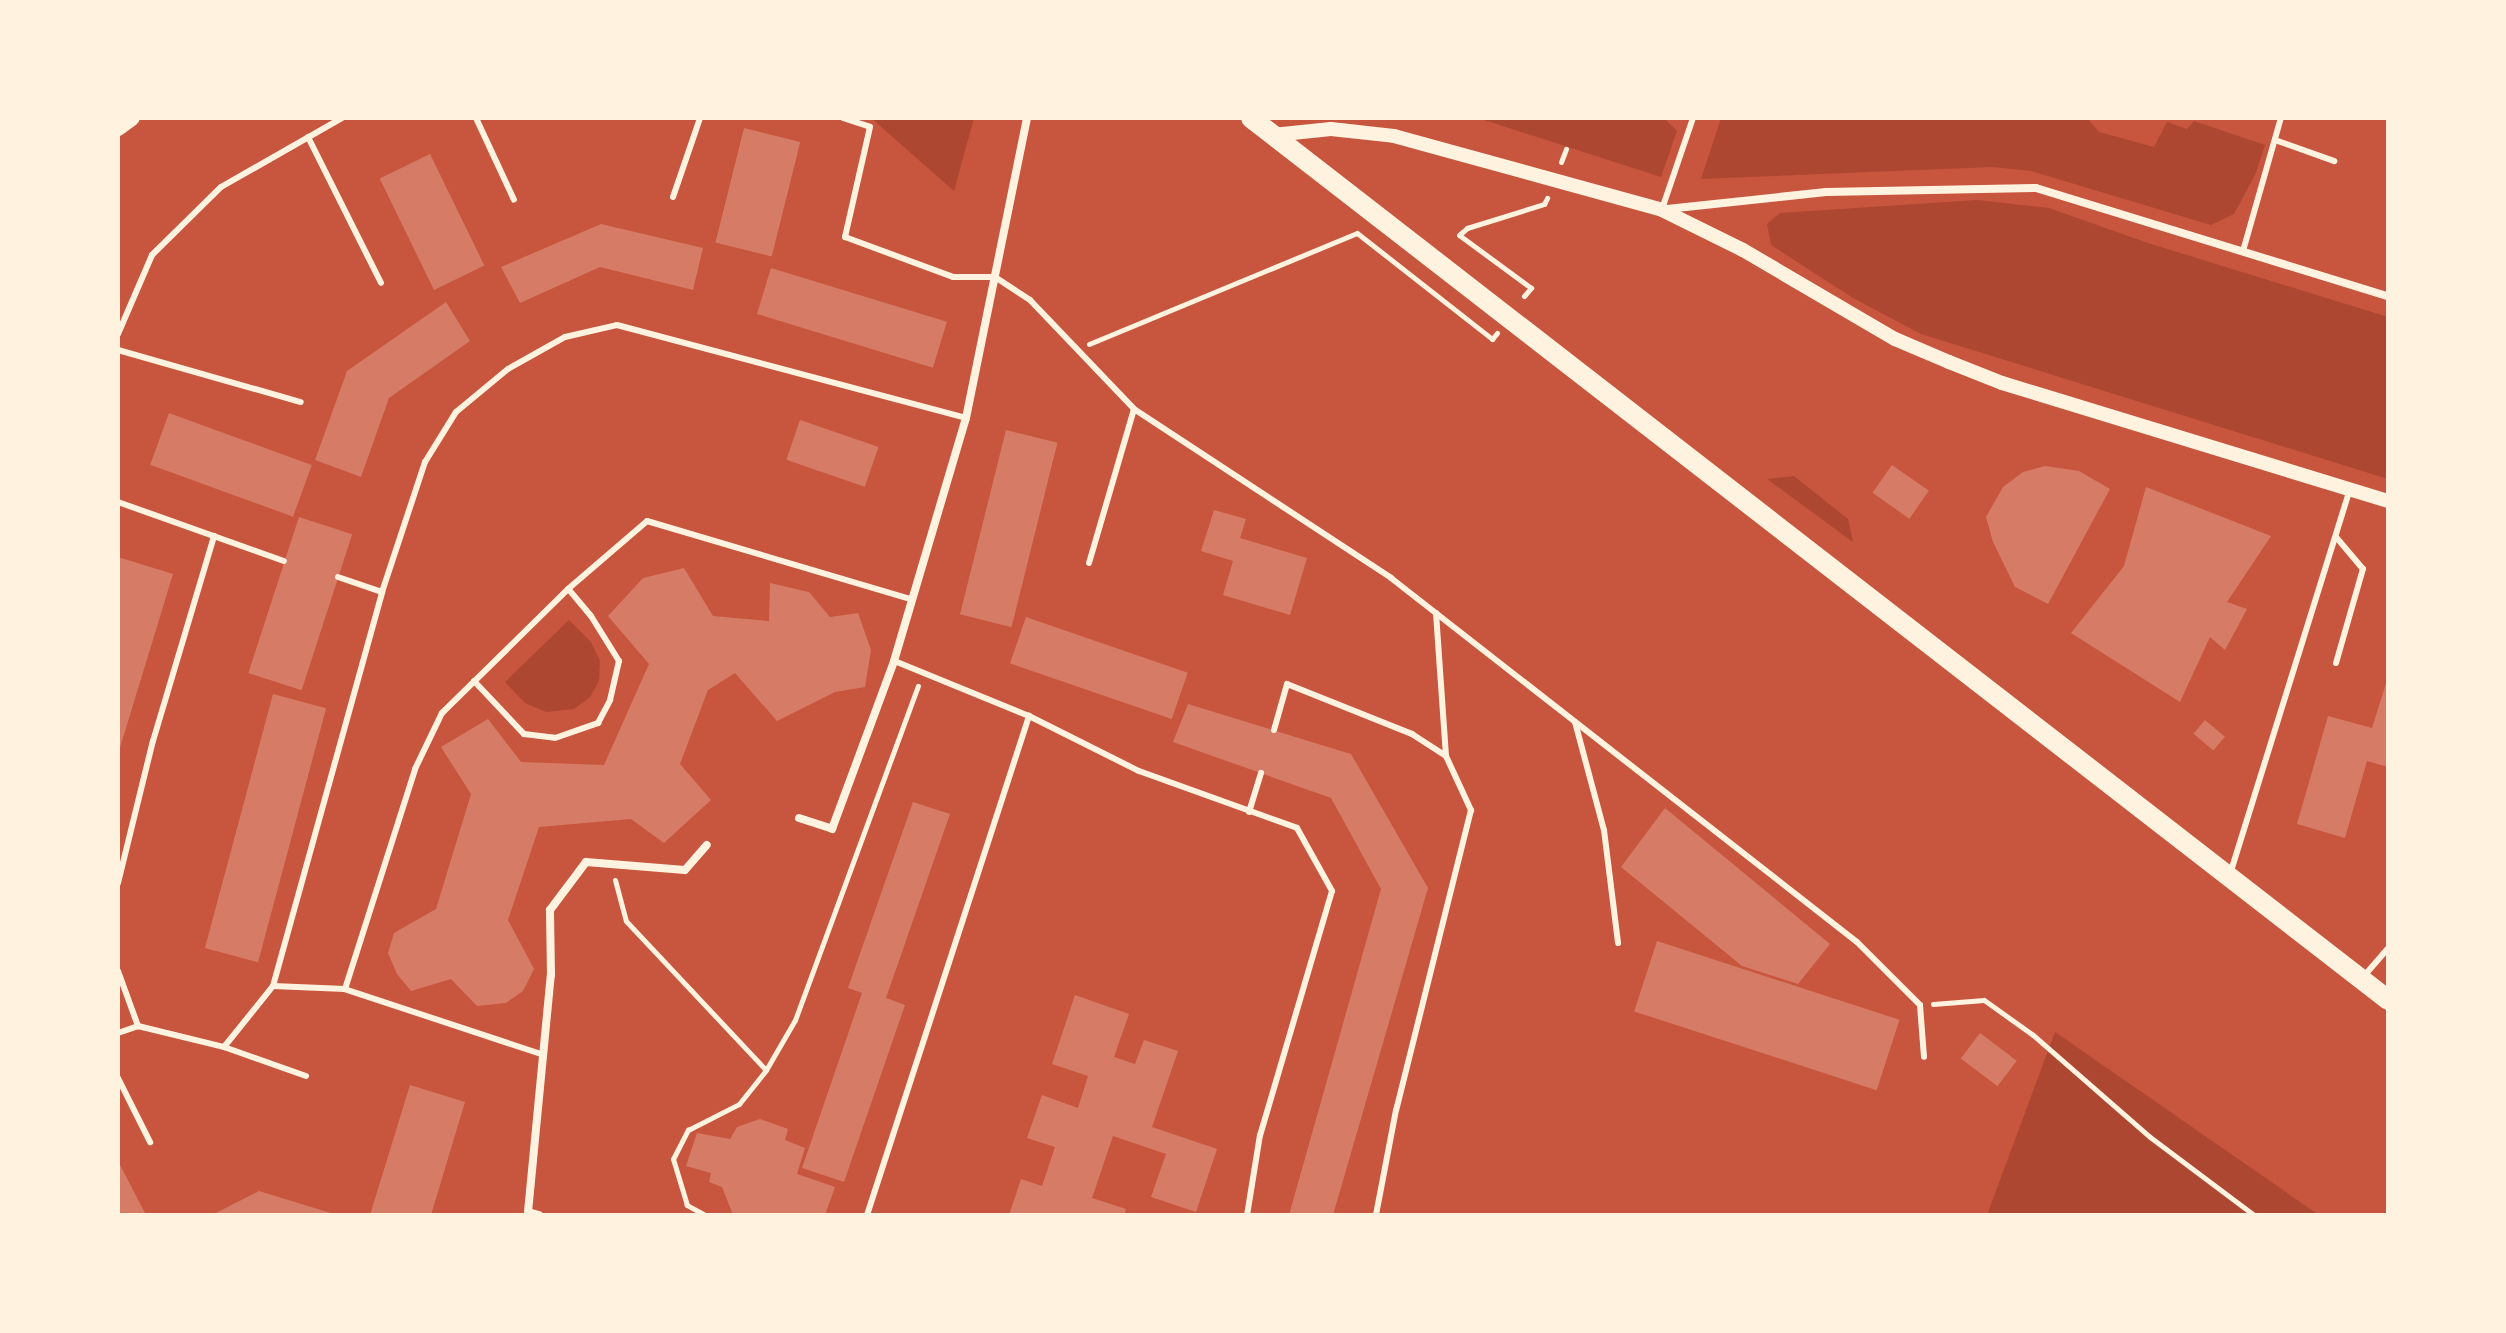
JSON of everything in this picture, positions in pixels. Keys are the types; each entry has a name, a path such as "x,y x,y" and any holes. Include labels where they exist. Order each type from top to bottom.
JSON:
{"main road":[{"path":"1251,118 2388,1000"}],"street":[{"path":"799,818 832,829 894,661 966,418 1027,118"},
{"path":"1273,135 1331,129 1394,136 1662,210 1743,250 1895,339 1949,362 2002,383 2388,501"},
{"path":"1662,210 1826,192 2036,188 2388,296"},
{"path":"539,1215 528,1213 551,975 550,910 586,862 685,870 707,845"}],"lane":[{"path":"118,334 152,255 221,187 342,118"},
{"path":"476,118 514,200"},
{"path":"673,197 700,118"},
{"path":"843,118 870,127 845,237 953,277 995,277 1030,300 1134,409 1391,578 1857,942 1920,1005 1924,1057"},
{"path":"1662,210 1693,118"},
{"path":"2243,251 2281,118"},
{"path":"308,137 381,283"},
{"path":"2275,140 2334,161"},
{"path":"224,1047 273,986 382,592 425,462 456,412 508,369 565,337 617,325 966,418"},
{"path":"118,350 301,402"},
{"path":"1089,563 1134,409"},
{"path":"2229,876 2350,489"},
{"path":"118,502 284,561"},
{"path":"345,989 415,769 442,713 568,589 647,521 911,599"},
{"path":"118,883 153,741 214,536"},
{"path":"2336,537 2363,569 2336,663"},
{"path":"338,577 382,592"},
{"path":"474,681 524,734 555,738 598,723 610,700 619,661 591,616 568,589"},
{"path":"1376,1215 1396,1110 1471,810 1446,756 1436,613"},
{"path":"894,661 1029,716 1139,771 1297,828 1332,891 1260,1135 1247,1215"},
{"path":"1274,730 1287,684 1412,734 1446,756"},
{"path":"867,1215 1029,716"},
{"path":"1575,722 1604,830 1618,943"},
{"path":"1249,812 1261,773"},
{"path":"2361,979 2388,948"},
{"path":"118,971 138,1026"},
{"path":"273,986 345,989 541,1054"},
{"path":"118,1033 138,1026 224,1047 306,1076"},
{"path":"118,1078 150,1142"}],"path":[{"path":"1561,162 1566,149"},
{"path":"1524,296 1531,288 1459,235 1467,228 1544,204 1547,197"},
{"path":"1077,349 1357,233 1492,339 1498,331"},
{"path":"705,1215 687,1205 673,1159 688,1130 739,1104 766,1070 795,1020 923,672"},
{"path":"611,864 626,921 766,1070"},
{"path":"1920,1005 1984,1000 2033,1035 2150,1137 2254,1215"}],"shaded area":[{"path":"871,118 974,118 954,191"},
{"path":"1478,118 1664,118 1677,131 1661,177"},
{"path":"1721,118 2087,118 2099,132 2154,147 2167,122 2187,129 2194,121 2265,145 2255,175 2234,214 2211,225 2031,171 1993,167 1701,179"},
{"path":"1977,200 2049,208 2148,243 2388,317 2388,479 1921,334 1853,298 1771,245 1767,224 1780,213"},
{"path":"1794,476 1848,519 1853,542 1767,479"},
{"path":"569,620 591,642 600,661 599,681 590,697 574,709 546,712 525,703 505,682"},
{"path":"2055,1032 2319,1215 1987,1215"}],"building":[{"path":"744,128 800,142 772,257 715,242"},
{"path":"430,154 484,265 434,290 380,179"},
{"path":"601,224 703,248 693,290 600,267 520,303 501,267"},
{"path":"771,268 947,322 933,368 757,314"},
{"path":"446,302 470,341 389,398 361,477 315,460 347,371"},
{"path":"169,413 312,465 293,517 150,465"},
{"path":"800,420 878,447 865,487 786,460"},
{"path":"1006,430 1057,443 1011,627 960,614"},
{"path":"1892,465 1929,491 1909,519 1872,493"},
{"path":"2045,466 2079,471 2110,489 2048,604 2015,587 1993,542 1986,517 2003,487 2023,472"},
{"path":"2146,487 2271,536 2227,602 2247,609 2225,650 2210,637 2180,702 2071,633 2124,566"},
{"path":"1214,510 1246,519 1240,538 1307,558 1290,615 1223,595 1233,561 1201,551"},
{"path":"299,517 352,534 302,690 248,673"},
{"path":"118,557 173,574 119,751 118,751"},
{"path":"684,568 713,616 769,621 770,583 809,592 830,617 858,613 871,650 865,687 835,692 777,721 735,673 708,690 680,764 711,800 664,843 631,819 539,827 508,920 534,969 523,991 506,1003 477,1006 451,979 411,991 397,974 388,953 394,933 436,909 471,794 441,747 488,719 521,762 604,765 649,664 608,616 643,578"},
{"path":"1026,617 1188,673 1172,719 1010,663"},
{"path":"2388,677 2388,767 2367,761 2345,838 2297,824 2328,716 2372,728"},
{"path":"273,694 326,708 258,962 205,948"},
{"path":"1188,704 1351,754 1428,888 1333,1215 1289,1215 1381,889 1331,798 1173,742"},
{"path":"2205,720 2225,737 2213,751 2193,734"},
{"path":"913,802 950,814 886,998 905,1005 844,1182 802,1168 862,993 848,988"},
{"path":"1665,808 1830,944 1798,984 1742,966 1621,867"},
{"path":"1657,941 1900,1020 1877,1090 1634,1011"},
{"path":"1075,995 1129,1014 1114,1057 1135,1064 1144,1040 1178,1051 1152,1127 1217,1149 1196,1212 1151,1197 1166,1154 1113,1136 1092,1198 1126,1209 1124,1215 1009,1215 1021,1179 1042,1186 1055,1147 1027,1138 1042,1095 1078,1108 1088,1076 1052,1064"},
{"path":"1980,1033 2017,1061 1997,1086 1961,1059"},
{"path":"410,1085 465,1102 431,1215 370,1215"},
{"path":"760,1119 788,1129 785,1140 805,1148 797,1174 835,1187 825,1215 733,1215 722,1187 709,1182 711,1173 686,1166 697,1133 730,1139 737,1127"},
{"path":"118,1161 146,1215 118,1215"},
{"path":"259,1191 334,1214 334,1215 212,1215"}]}
